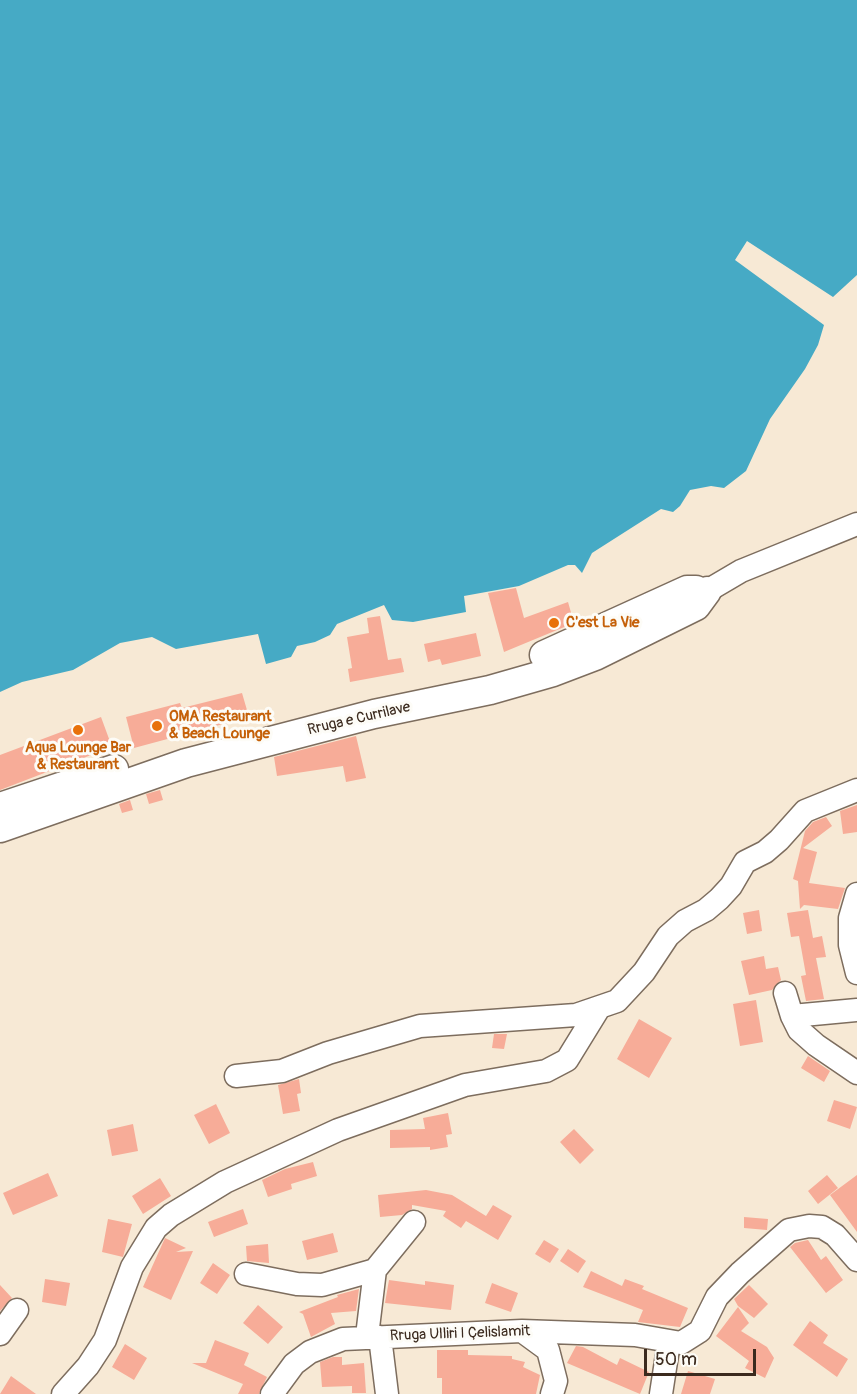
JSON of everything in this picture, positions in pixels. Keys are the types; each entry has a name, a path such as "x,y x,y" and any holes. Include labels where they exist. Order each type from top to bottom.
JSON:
{"main road":[{"name":"Rruga e Currilave","path":"0,807 240,731 490,673 587,638 687,590 708,591"},
{"name":"Rruga e Currilave","path":"0,828 186,763 364,717 490,690 553,672 595,656 696,606 708,591"}],"street":[{"name":"Rruga e Currilave","path":"708,591 741,571 857,524"},
{"path":"236,1076 282,1071 328,1053 420,1026 576,1015 617,1001 644,972 668,936 685,921 706,910 732,886 745,862 765,852 805,811 857,790"},
{"path":"857,894 850,918 850,945 857,973"},
{"path":"785,993 799,1030 816,1045 857,1073"},
{"path":"63,1394 88,1366 105,1340 140,1252 156,1228 171,1215 225,1182 338,1130 465,1085 546,1071 567,1060 599,1008"},
{"path":"792,1016 857,1010"},
{"path":"246,1274 297,1284 322,1285 375,1270 414,1222"},
{"path":"661,1394 669,1342 681,1343 700,1331 717,1297 740,1273 789,1230 809,1226 822,1227 835,1235 857,1260"},
{"path":"375,1270 374,1337 387,1394"},
{"path":"0,1334 17,1310"},
{"path":"522,1331 548,1350 555,1381 552,1394"},
{"name":"Rruga Ulliri I Çelislamit","path":"272,1394 294,1364 310,1352 343,1339 522,1331 635,1335 669,1342"}],"water":[{"path":"0,0 857,0 857,275 833,297 747,241 735,260 824,325 818,345 805,369 770,419 746,471 724,488 711,486 690,490 680,506 673,512 661,509 592,553 582,573 575,565 568,565 519,586 464,596 466,612 413,622 392,620 384,605 337,624 330,635 315,642 297,646 291,657 266,664 258,634 176,649 152,637 120,643 73,670 22,682 0,692"}],"building":[{"path":"516,588 524,618 568,602 574,623 504,652 488,593"},
{"path":"380,616 388,660 401,658 404,672 350,682 348,669 352,668 347,637 369,633 367,618"},
{"path":"476,633 481,656 442,665 440,659 428,662 424,644"},
{"path":"242,693 249,717 134,748 126,717 180,703 182,708"},
{"path":"101,717 112,747 0,790 0,755"},
{"path":"356,736 366,778 346,782 343,766 277,776 274,757"},
{"path":"160,790 163,800 149,804 146,794"},
{"path":"130,800 133,810 122,813 119,804"},
{"path":"857,805 857,832 843,834 840,811"},
{"path":"826,817 832,826 803,848 817,852 809,883 845,888 838,909 804,905 800,909 798,881 793,879 805,831 813,822"},
{"path":"759,910 762,931 747,934 743,913"},
{"path":"808,910 813,938 822,936 826,957 816,958 824,999 806,1001 801,976 806,975 799,936 791,937 787,913"},
{"path":"764,956 766,969 778,967 781,980 772,990 749,995 741,961"},
{"path":"756,1000 763,1042 740,1046 733,1004"},
{"path":"639,1019 672,1038 649,1078 617,1059"},
{"path":"494,1034 507,1034 504,1049 492,1048"},
{"path":"808,1056 830,1071 824,1082 801,1068"},
{"path":"299,1079 301,1093 297,1094 300,1111 283,1114 278,1085"},
{"path":"834,1100 857,1107 850,1129 827,1121"},
{"path":"216,1104 230,1133 209,1144 194,1115"},
{"path":"448,1113 452,1134 446,1135 448,1147 430,1150 430,1147 390,1148 390,1130 425,1129 423,1118"},
{"path":"133,1124 138,1151 112,1156 107,1130"},
{"path":"574,1129 594,1150 580,1164 560,1142"},
{"path":"313,1162 317,1176 291,1184 292,1189 268,1197 262,1180 285,1169"},
{"path":"48,1173 58,1196 13,1215 3,1193"},
{"path":"827,1175 838,1188 818,1204 808,1191"},
{"path":"857,1175 857,1232 830,1195"},
{"path":"160,1178 171,1196 143,1214 132,1196"},
{"path":"426,1190 452,1195 486,1216 493,1205 512,1216 498,1240 466,1221 461,1228 443,1216 446,1211 412,1205 412,1209 402,1215 380,1217 378,1195"},
{"path":"243,1209 248,1224 214,1237 208,1222"},
{"path":"744,1217 768,1219 767,1230 744,1228"},
{"path":"108,1219 132,1224 123,1257 102,1252"},
{"path":"333,1233 338,1252 307,1260 302,1241"},
{"path":"165,1238 186,1248 176,1252 193,1251 171,1300 143,1287"},
{"path":"544,1240 559,1249 550,1263 535,1254"},
{"path":"808,1240 821,1260 826,1256 843,1280 826,1293 790,1247 795,1243"},
{"path":"268,1244 269,1263 247,1261 246,1246"},
{"path":"568,1249 586,1261 578,1273 560,1261"},
{"path":"213,1263 230,1275 217,1294 200,1283"},
{"path":"591,1271 622,1286 625,1279 644,1286 642,1289 688,1308 680,1327 638,1322 643,1310 583,1287"},
{"path":"45,1279 70,1283 66,1306 42,1302"},
{"path":"389,1280 425,1285 425,1281 454,1285 451,1310 385,1303"},
{"path":"492,1283 518,1293 511,1312 485,1303"},
{"path":"0,1285 12,1298 0,1311"},
{"path":"749,1285 768,1304 754,1318 738,1306 734,1299"},
{"path":"359,1289 356,1311 331,1313 335,1324 311,1337 303,1314 299,1312 338,1297 337,1295"},
{"path":"258,1305 283,1327 268,1344 243,1323"},
{"path":"738,1307 749,1323 741,1331 767,1347 774,1358 765,1378 745,1368 749,1361 716,1336"},
{"path":"810,1321 828,1335 823,1343 848,1359 837,1377 793,1345"},
{"path":"215,1340 249,1353 244,1365 267,1377 259,1394 238,1394 243,1384 192,1363 206,1363"},
{"path":"125,1344 147,1358 134,1380 112,1367"},
{"path":"576,1346 583,1347 617,1365 620,1358 649,1372 640,1394 567,1363"},
{"path":"437,1350 468,1350 468,1355 512,1356 512,1359 525,1362 523,1367 540,1375 536,1394 442,1394 442,1378 437,1378"},
{"path":"333,1357 342,1357 342,1365 364,1363 366,1393 352,1393 352,1386 322,1387 320,1362"},
{"path":"688,1371 715,1379 710,1394 681,1394"},
{"path":"11,1376 36,1394 0,1394"}],"place":[{"name":"C'est La Vie","path":"554,623"},
{"name":"OMA Restaurant & Beach Lounge","path":"157,726"},
{"name":"Aqua Lounge Bar & Restaurant","path":"78,730"}]}
